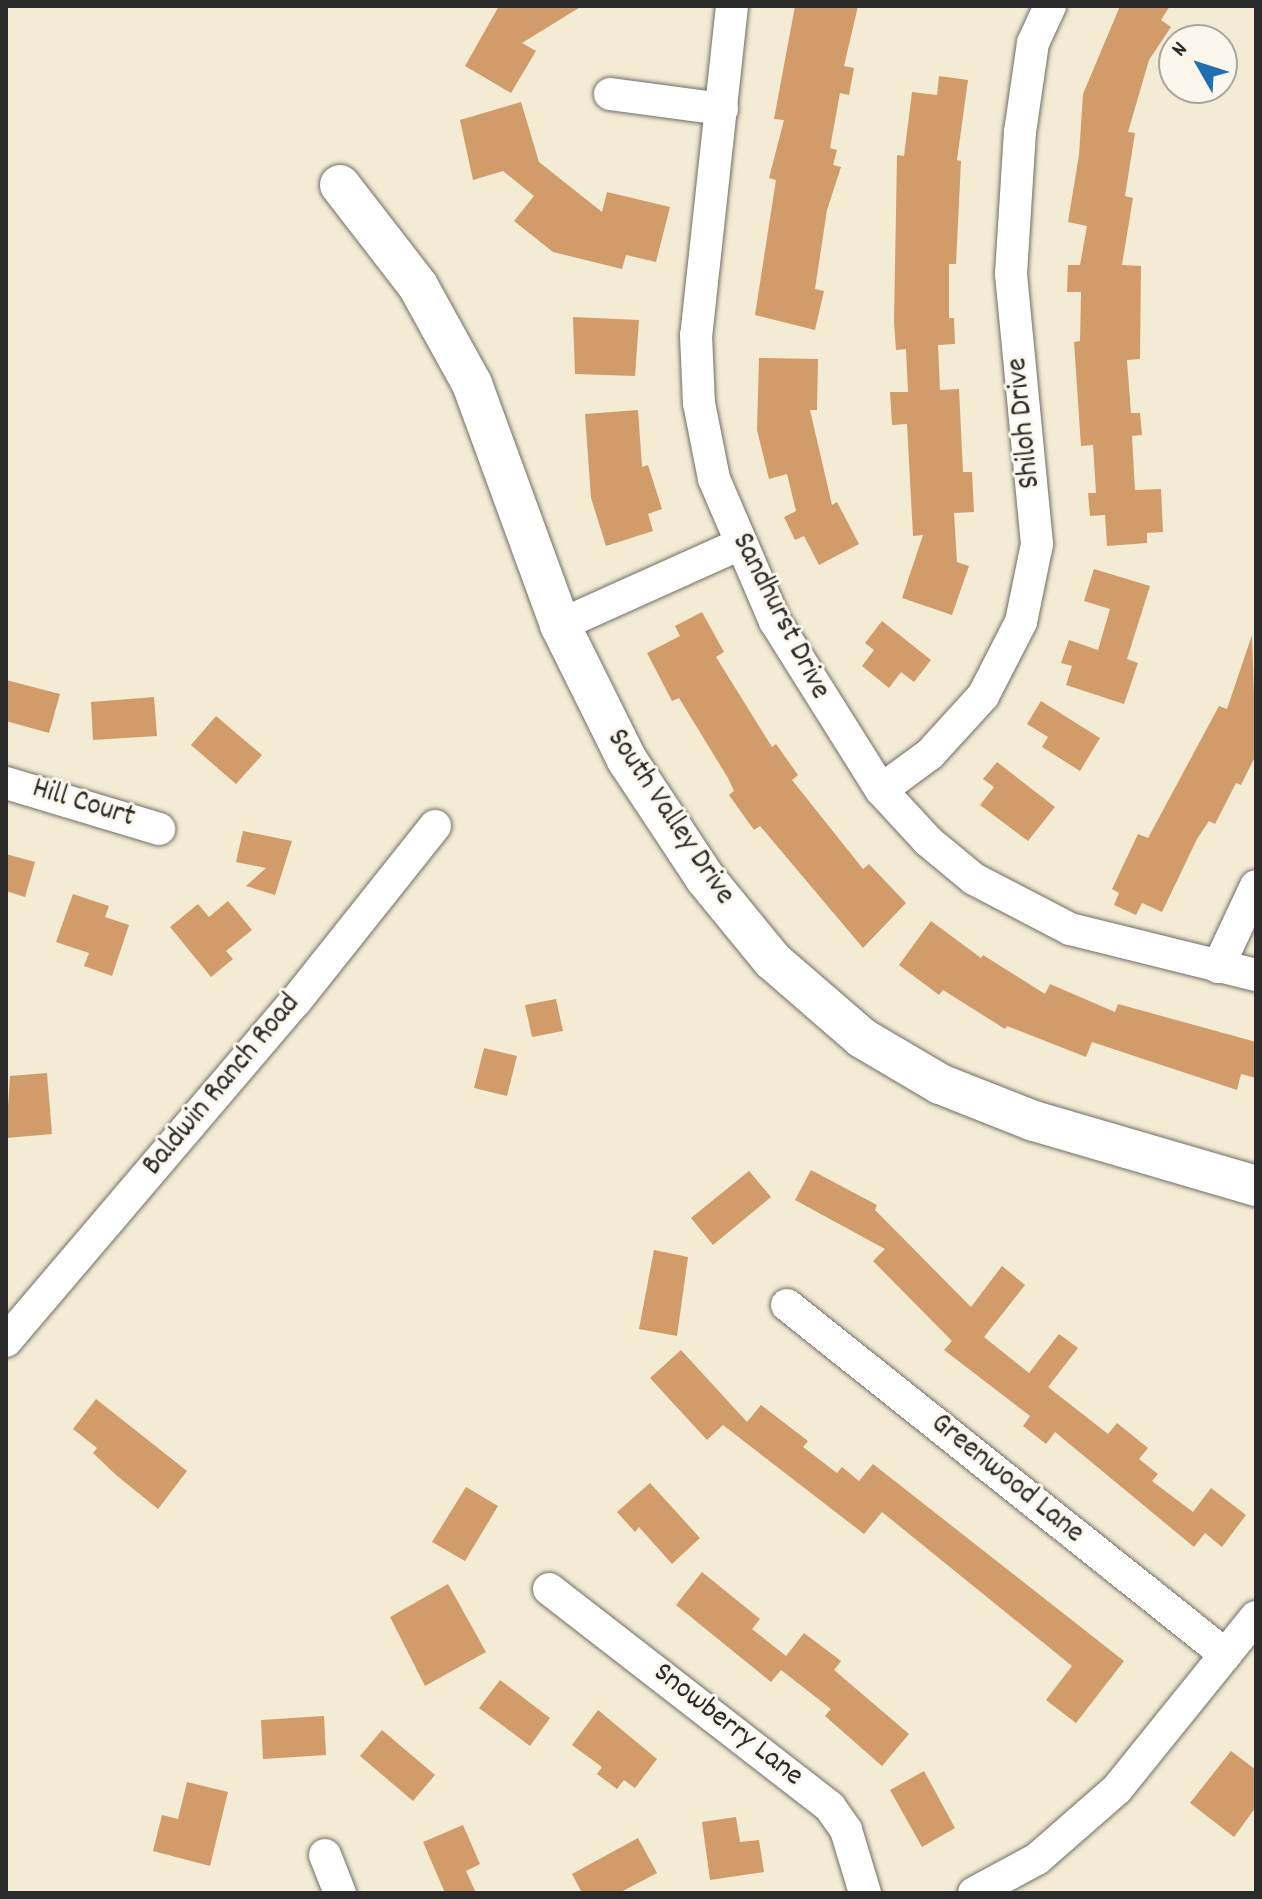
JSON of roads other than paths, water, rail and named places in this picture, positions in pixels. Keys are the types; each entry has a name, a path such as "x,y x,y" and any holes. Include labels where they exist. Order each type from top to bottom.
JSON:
{"street":[{"name":"Sandhurst Drive","path":"732,6 696,335 699,403 711,464 738,545 823,705 881,790 928,841 974,879 1070,929 1256,975"},
{"name":"Shiloh Drive","path":"881,790 930,754 983,696 1021,622 1037,544 1011,274 1031,58 1050,6"},
{"path":"610,94 722,109"},
{"name":"South Valley Drive","path":"340,185 418,286 472,384 560,625 627,760 682,845 743,927 827,1010 900,1061 986,1104 1256,1186"},
{"path":"560,625 738,545"},
{"name":"Hill Court","path":"6,783 159,829"},
{"name":"Baldwin Ranch Road","path":"6,1341 295,1002 435,826"},
{"path":"1218,967 1256,886"},
{"name":"Greenwood Lane","path":"787,1305 1226,1655"},
{"name":"Snowberry Lane","path":"549,1589 830,1807 846,1830 865,1893"},
{"path":"974,1893 1037,1859 1117,1789 1256,1617"},
{"path":"325,1855 340,1893"}]}
